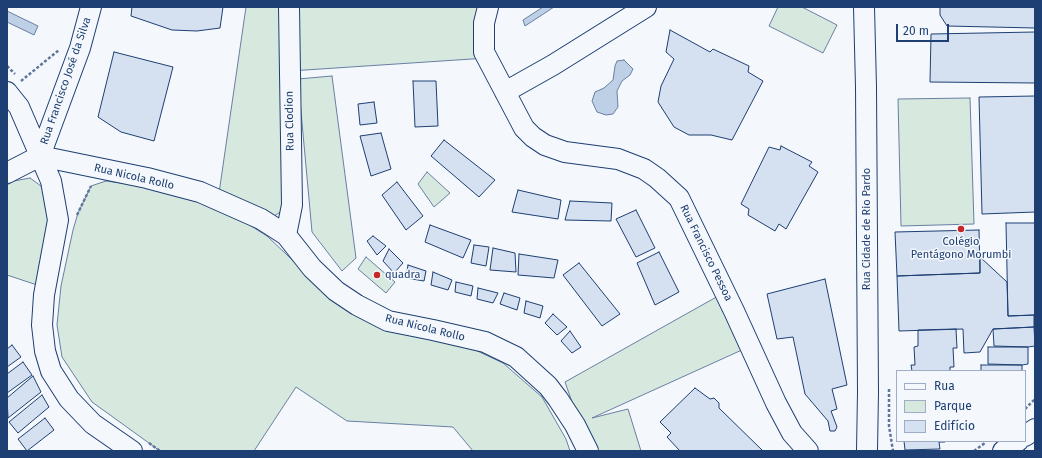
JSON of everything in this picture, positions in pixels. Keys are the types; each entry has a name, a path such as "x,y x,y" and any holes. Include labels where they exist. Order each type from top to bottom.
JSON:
{"street":[{"name":"Rua Francisco José da Silva","path":"91,7 80,48 40,156 51,181 58,220 44,295 42,325 45,351 51,371 70,399 93,424 140,447"},
{"name":"Rua Clodion","path":"286,235 292,205 289,7"},
{"name":"Rua Francisco Pessoa","path":"488,7 484,23 484,52 524,128 532,137 545,145 565,152 618,159 644,169 657,178 679,198 734,311 776,403 792,433 808,451"},
{"path":"505,92 553,65 646,7"},
{"name":"Rua Cidade de Rio Pardo","path":"864,7 868,392 867,451"},
{"path":"7,92 19,107 40,156 7,173"},
{"name":"Rua Nicola Rollo","path":"40,156 147,178 200,192 261,219 286,235 312,268 336,291 356,305 388,321 485,342 516,356 548,386 558,399 575,425 588,451"},
{"path":"1026,435 1035,429"},
{"path":"1002,451 1016,442"}],"path":[{"path":"7,66 22,81 62,48"},
{"path":"76,218 91,186 98,184"},
{"path":"1026,408 1035,400"},
{"path":"974,451 987,442"},
{"path":"140,447 160,451"}],"green space":[{"path":"246,7 488,7 487,58 290,71 292,205 269,219 219,193"},
{"path":"778,7 802,7 837,25 823,53 769,26"},
{"path":"332,76 356,258 342,271 312,232 298,79"},
{"path":"970,98 974,224 901,226 898,99"},
{"path":"427,172 450,193 434,207 418,184"},
{"path":"30,178 41,186 49,201 51,221 37,285 7,275 7,185 14,181"},
{"path":"106,181 150,187 194,199 235,216 267,236 325,291 456,341 503,363 542,397 566,439 570,451 473,451 453,427 347,421 296,387 254,451 160,451 92,402 62,357 57,325 61,286 73,230 78,213 91,186"},
{"name":"quadra","path":"366,257 395,282 386,293 358,269"},
{"path":"720,295 744,349 592,418 628,409 641,451 589,451 565,382"}],"water":[{"path":"543,7 554,7 525,26 523,20"},
{"path":"7,11 38,26 34,35 7,22"},
{"path":"624,60 633,69 630,75 622,81 617,91 618,107 613,114 606,115 597,112 592,101 595,92 604,88 613,80 617,61"}],"building":[{"path":"132,7 223,7 220,28 197,31 172,30 131,16"},
{"path":"940,7 1035,7 1035,28 947,26 940,15"},
{"path":"670,30 710,52 713,49 749,66 748,72 763,81 732,140 711,135 689,135 674,127 658,102 661,86 674,59 666,52"},
{"path":"1035,32 1035,83 930,82 931,34"},
{"path":"114,52 173,67 154,141 121,132 98,117"},
{"path":"413,81 436,81 438,126 415,127"},
{"path":"1035,96 1035,212 982,214 979,97"},
{"path":"374,102 377,123 360,125 358,104"},
{"path":"381,133 391,169 371,176 360,136"},
{"path":"444,140 495,180 479,197 431,156"},
{"path":"781,146 812,162 809,166 818,172 786,229 779,224 775,231 748,215 749,209 741,204 769,147 780,150"},
{"path":"397,182 423,216 406,230 382,195"},
{"path":"518,190 561,200 558,219 512,212"},
{"path":"570,201 612,203 611,221 565,220"},
{"path":"636,210 655,248 636,257 616,219"},
{"path":"1006,223 1035,223 1035,315 1008,316"},
{"path":"430,225 471,240 463,258 425,242"},
{"path":"979,230 980,273 897,276 895,232"},
{"path":"373,236 386,246 377,255 367,241"},
{"path":"474,245 489,247 486,266 471,263"},
{"path":"493,248 515,253 516,272 490,270"},
{"path":"389,249 403,263 394,273 383,261"},
{"path":"659,252 679,292 655,305 637,263"},
{"path":"519,254 558,260 554,278 518,275"},
{"path":"980,257 1007,282 1008,316 1034,315 1034,327 993,329 980,352 964,353 963,329 899,331 897,276 980,273"},
{"path":"579,263 620,314 602,326 563,275"},
{"path":"408,265 426,271 424,281 406,278"},
{"path":"433,272 452,280 448,290 431,285"},
{"path":"825,279 847,385 832,389 837,409 831,411 837,427 835,431 830,431 828,421 805,394 793,337 777,339 767,294"},
{"path":"456,282 473,286 471,296 455,292"},
{"path":"478,288 498,293 493,303 477,299"},
{"path":"504,293 520,298 517,310 500,304"},
{"path":"526,301 543,306 540,318 524,313"},
{"path":"553,314 567,327 557,335 545,323"},
{"path":"1034,327 1035,346 994,346 993,329"},
{"path":"956,329 957,348 953,348 954,367 950,367 950,370 912,370 911,365 915,365 914,347 918,346 918,330"},
{"path":"570,331 581,347 572,353 561,341"},
{"path":"12,345 21,357 7,367 7,349"},
{"path":"988,347 1028,347 1028,364 988,364"},
{"path":"23,362 32,375 7,393 7,374"},
{"path":"981,365 1022,365 1022,370 981,370"},
{"path":"33,376 41,392 8,418 7,398"},
{"path":"695,388 710,399 714,398 719,403 719,408 763,451 680,451 667,437 671,433 660,422"},
{"path":"42,395 49,407 18,433 9,422"},
{"path":"45,418 54,430 27,451 18,439"},
{"path":"904,442 939,442 940,449 905,450"}],"place":[{"name":"Colégio Pentágono Morumbi","path":"961,229"},
{"name":"quadra","path":"377,275"}]}
